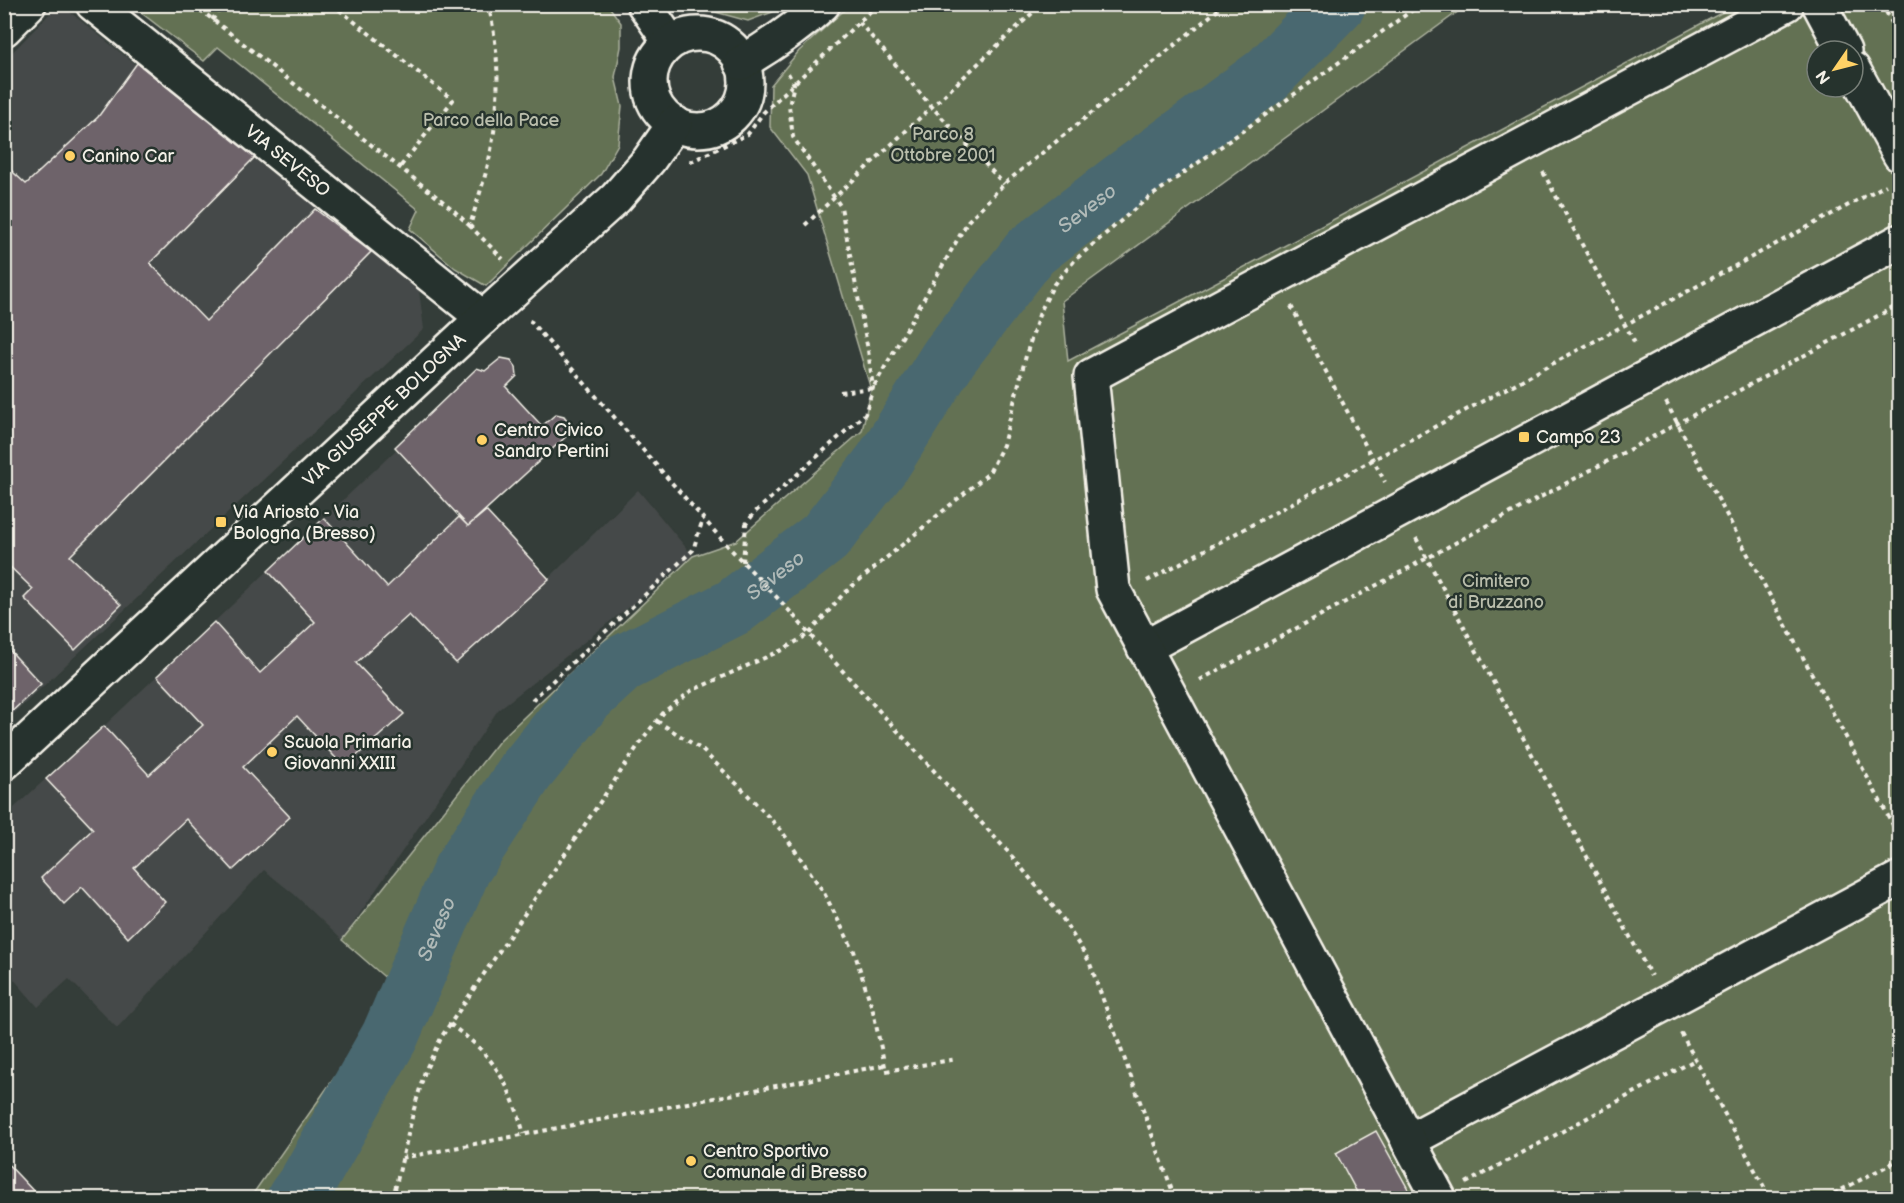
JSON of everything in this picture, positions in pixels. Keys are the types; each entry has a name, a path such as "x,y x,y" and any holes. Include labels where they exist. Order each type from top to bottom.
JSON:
{"street":[{"path":"4,29 29,4"},
{"name":"VIA SEVESO","path":"93,4 483,318"},
{"path":"644,4 670,42"},
{"path":"741,63 772,45 823,4"},
{"path":"1439,1198 1113,589 1091,376 1787,4"},
{"path":"1819,4 1838,39"},
{"path":"704,34 723,40 738,54 741,63 745,73 745,93 736,111 721,124 701,130 682,127 664,117 653,100 650,80 654,61 670,42 684,35 704,34"},
{"path":"1865,98 1894,169"},
{"name":"VIA GIUSEPPE BOLOGNA","path":"4,763 483,318 616,198 649,160 675,123"},
{"path":"1144,648 1899,241"},
{"path":"1408,1142 1899,878"}],"path":[{"path":"193,4 451,208 537,293 531,322 743,563 790,609 809,634 1010,854 1061,916 1089,961 1175,1198"},
{"path":"212,20 224,4"},
{"path":"332,4 453,100 400,167"},
{"path":"470,226 489,160 496,118 498,74 488,4"},
{"path":"684,167 692,160 748,134 763,113 878,4"},
{"path":"805,225 1042,4"},
{"path":"743,563 746,524 755,512 865,414 873,388 968,221 1004,184 1225,4"},
{"path":"393,1198 425,1071 450,1024 644,737 664,712 691,691 782,650 809,634 844,591 989,473 1003,445 1027,352 1040,312 1054,284 1076,259 1143,202 1421,4"},
{"path":"1882,4 1899,38"},
{"path":"859,22 932,107 1004,184"},
{"path":"772,45 794,84 789,106 793,137 842,207 873,388"},
{"path":"1527,144 1899,838"},
{"path":"1118,597 1625,325 1894,169"},
{"path":"1276,278 1770,1198"},
{"path":"1170,696 1899,304"},
{"path":"840,392 873,388"},
{"path":"532,700 693,550 703,518"},
{"path":"657,721 700,749 742,789 781,830 823,891 854,951 873,1011 886,1071 957,1059"},
{"path":"450,1024 482,1050 500,1073 515,1102 524,1134"},
{"path":"1439,1198 1695,1060"},
{"path":"402,1158 885,1065"},
{"path":"1826,1198 1899,1159"}],"shaded area":[{"path":"58,5 61,5 419,290 424,329 5,722 5,60"},
{"name":"Scuola Primaria Giovanni XXIII","path":"396,450 467,526 486,511 549,578 638,490 693,556 498,710 342,940 295,895 264,870 117,1028 69,979 38,1007 5,969 5,816 104,726"}],"green space":[{"name":"Parco della Pace","path":"131,5 608,5 621,23 621,47 615,77 622,106 618,144 601,174 486,286 455,268 410,229 419,210 218,47 204,61"},
{"path":"690,5 784,5 778,10 748,21"},
{"path":"850,5 1467,5 1062,301 1068,361 1736,5 1899,5 1899,1198 250,1198 397,988 342,940 500,740 693,556 736,541 862,431 871,390 807,175 770,127 771,85 799,51"}],"building":[{"path":"137,63 255,157 150,263 206,321 315,209 371,252 70,556 121,605 75,650 24,598 33,589 4,561 4,164 26,184 98,117"},
{"name":"Centro Civico Sandro Pertini","path":"501,358 511,360 516,367 517,376 506,387 542,426 556,414 564,416 570,424 570,433 468,526 395,447 477,368 485,371"},
{"path":"486,511 549,579 456,663 409,615 356,663 404,714 344,767 297,716 243,767 290,817 233,870 186,819 134,868 165,902 128,938 82,887 64,904 41,878 93,829 46,779 104,726 149,775 203,725 157,676 214,622 260,673 315,622 268,571 324,518 387,587 459,517 468,526"},
{"path":"4,644 41,684 4,719"},
{"path":"1376,1131 1413,1198 1360,1198 1336,1153"},
{"path":"4,1160 40,1198 4,1198"}],"waterway":[{"name":"Seveso","path":"296,1198 307,1183 390,1036 462,869 526,771 584,699 622,664 734,607 825,537 883,462 949,357 1031,251 1267,75 1337,4"}],"place":[{"name":"Canino Car","path":"70,156"},
{"name":"Campo 23","path":"1524,437"},
{"name":"Centro Civico Sandro Pertini","path":"482,440"},
{"name":"Via Ariosto - Via Bologna (Bresso)","path":"221,522"},
{"name":"Scuola Primaria Giovanni XXIII","path":"272,752"},
{"name":"Centro Sportivo Comunale di Bresso","path":"691,1161"}],"park label":[{"name":"Parco 8 Ottobre 2001","path":"943,144"},
{"name":"Cimitero di Bruzzano","path":"1496,591"}]}
